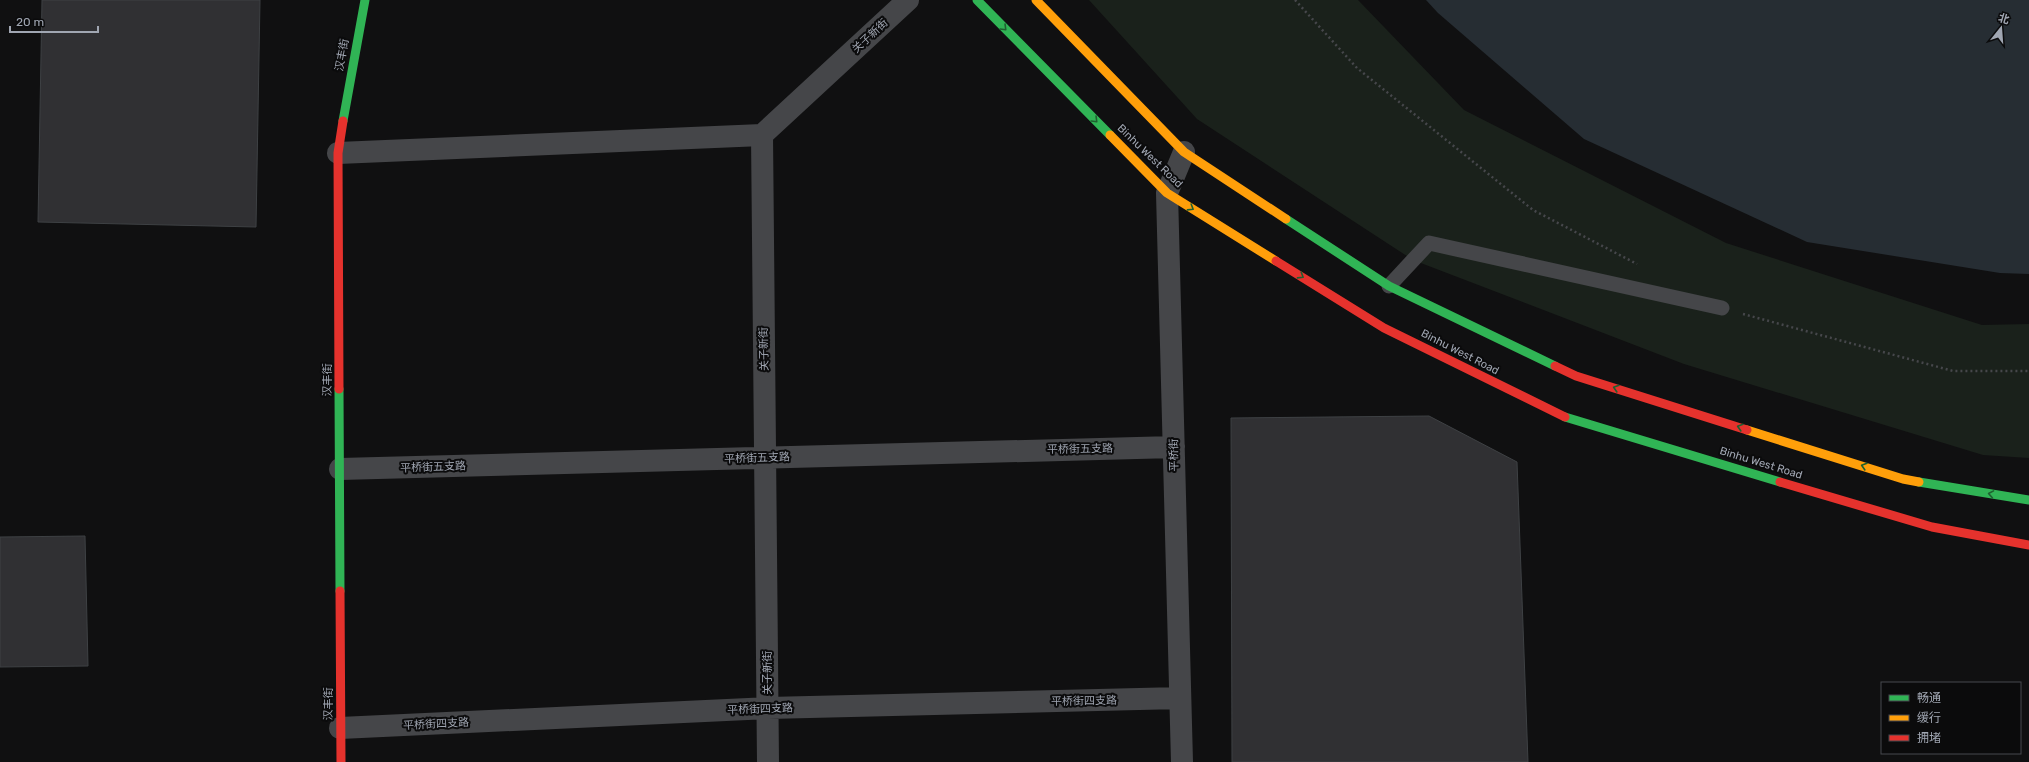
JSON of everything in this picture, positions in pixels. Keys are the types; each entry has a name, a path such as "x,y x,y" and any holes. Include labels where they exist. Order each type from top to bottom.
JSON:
{"main road":[{"name":"汉丰街","path":"341,762 338,153 365,0"},
{"name":"Binhu West Road","path":"977,0 1167,193 1384,328 1560,416 1932,527 2029,546"},
{"path":"1036,0 1184,152 1389,286 1576,376 1903,479 2029,500"}],"street":[{"name":"关子新街","path":"768,762 762,135 908,0"},
{"path":"338,153 762,135"},
{"name":"平桥街","path":"1182,762 1167,193 1184,152"},
{"name":"平桥街五支路","path":"340,469 1174,447"},
{"name":"平桥街四支路","path":"340,728 768,708 1180,698"}],"lane":[{"path":"1389,286 1429,243 1722,308"}],"path":[{"path":"1295,0 1356,68 1533,210 1638,264"},
{"path":"1722,308 1953,371 2029,371"}],"shaded area":[{"path":"1089,0 1358,0 1464,110 1726,243 1982,325 2029,324 2029,458 1983,455 1684,364 1413,260 1197,119"},
{"path":"1426,0 2029,0 2029,274 2000,273 1807,242 1584,139 1438,13"}],"building":[{"path":"42,0 260,0 256,227 38,222"},
{"path":"1429,416 1517,462 1528,762 1232,762 1231,418"},
{"path":"85,536 88,666 0,667 0,537"}],"traffic: fast":[{"path":"343,121 365,0"},
{"path":"977,0 1110,135"},
{"path":"1286,219 1389,286 1555,366"},
{"path":"339,389 340,591"},
{"path":"1565,417 1780,482"},
{"path":"1919,482 2029,500"}],"traffic: slow":[{"path":"1036,0 1184,152 1286,219"},
{"path":"1110,135 1167,193 1276,261"},
{"path":"1747,430 1903,479 1919,482"}],"traffic: jam":[{"path":"339,389 338,153 343,121"},
{"path":"1276,261 1384,328 1565,417"},
{"path":"1555,366 1576,376 1747,430"},
{"path":"1780,482 1932,527 2029,545"},
{"path":"340,591 341,762"}]}
